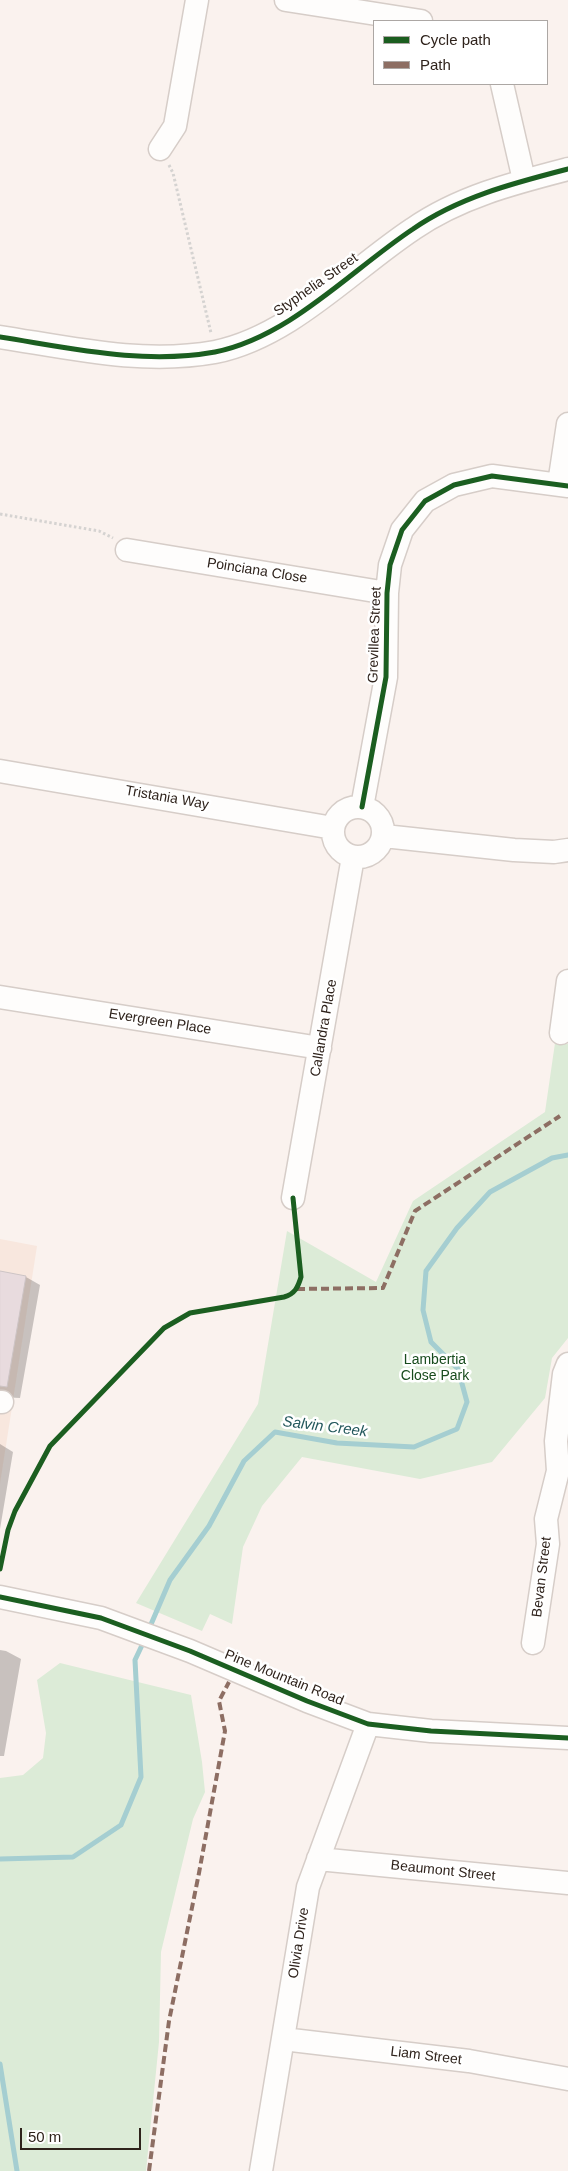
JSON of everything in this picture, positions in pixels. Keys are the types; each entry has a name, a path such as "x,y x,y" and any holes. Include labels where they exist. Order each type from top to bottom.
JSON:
{"street":[{"path":"160,149 175,126 197,0"},
{"path":"286,0 415,20"},
{"path":"502,85 524,180"},
{"name":"Styphelia Street","path":"0,337 120,356 163,357 215,352 248,341 292,319 414,228 458,203 524,180 568,170"},
{"path":"563,485 568,424"},
{"name":"Grevillea Street","path":"362,807 386,677 386,592 390,565 402,530 425,501 454,484 492,476 563,485"},
{"name":"Poinciana Close","path":"127,550 386,592"},
{"name":"Tristania Way","path":"0,771 333,828"},
{"path":"352,807 362,807 371,810 379,817 383,826 384,836 380,845 373,853 364,857 353,857 344,853 337,846 333,837 333,828 337,818 343,811 352,807"},
{"path":"384,836 514,850 554,852 568,850"},
{"name":"Callandra Place","path":"293,1198 353,857"},
{"path":"561,1033 568,981"},
{"name":"Evergreen Place","path":"0,997 320,1048"},
{"name":"Bevan Street","path":"533,1643 548,1544 546,1518 556,1487 558,1471 556,1441 564,1374 568,1364"},
{"name":"Pine Mountain Road","path":"0,1597 101,1618 190,1651 307,1701 368,1724 431,1732 568,1738"},
{"name":"Olivia Drive","path":"261,2171 308,1888 368,1724"},
{"name":"Beaumont Street","path":"318,1859 568,1883"},
{"name":"Liam Street","path":"283,2039 469,2061 568,2079"}],"path":[{"path":"160,149 173,172 211,334"},
{"path":"203,335 219,332"},
{"path":"0,514 99,531 111,536 127,550"}],"shaded area":[{"path":"0,1239 37,1246 0,1484"}],"green space":[{"name":"Lambertia Close Park","path":"555,1043 568,1044 568,1338 552,1358 545,1398 492,1462 420,1479 302,1457 262,1506 243,1547 232,1624 210,1614 202,1631 136,1603 258,1404 287,1231 376,1282 413,1201 545,1112"},
{"path":"60,1663 191,1695 205,1792 193,1819 161,1952 159,2042 146,2171 0,2171 0,1778 23,1775 43,1758 46,1733 37,1680"}],"building":[{"path":"0,1271 26,1276 7,1387 0,1386"}],"waterway":[{"name":"Salvin Creek","path":"149,1629 170,1580 209,1526 244,1461 275,1432 337,1443 414,1447 457,1429 467,1402 458,1369 431,1342 423,1310 426,1271 457,1228 490,1192 552,1158 568,1155"},
{"name":"Salvin Creek","path":"0,1859 73,1857 121,1825 141,1777 135,1660 144,1641"},
{"path":"0,2064 17,2171"}],"marked path":[{"path":"297,1289 383,1288 415,1211 560,1116"},
{"path":"149,2171 169,2021 225,1731 219,1701 229,1682"}],"cycle path":[{"path":"0,337 107,354 134,356 188,356 215,352 242,344 269,332 294,317 390,245 449,208 488,192 568,169"},
{"path":"362,807 386,677 387,593 390,565 402,530 425,501 454,485 492,476 568,486"},
{"path":"0,1569 8,1530 15,1511 50,1446 164,1328 190,1313 284,1297 296,1290 301,1277 293,1198"},
{"path":"0,1597 101,1618 190,1651 307,1701 368,1724 431,1731 568,1738"}]}
